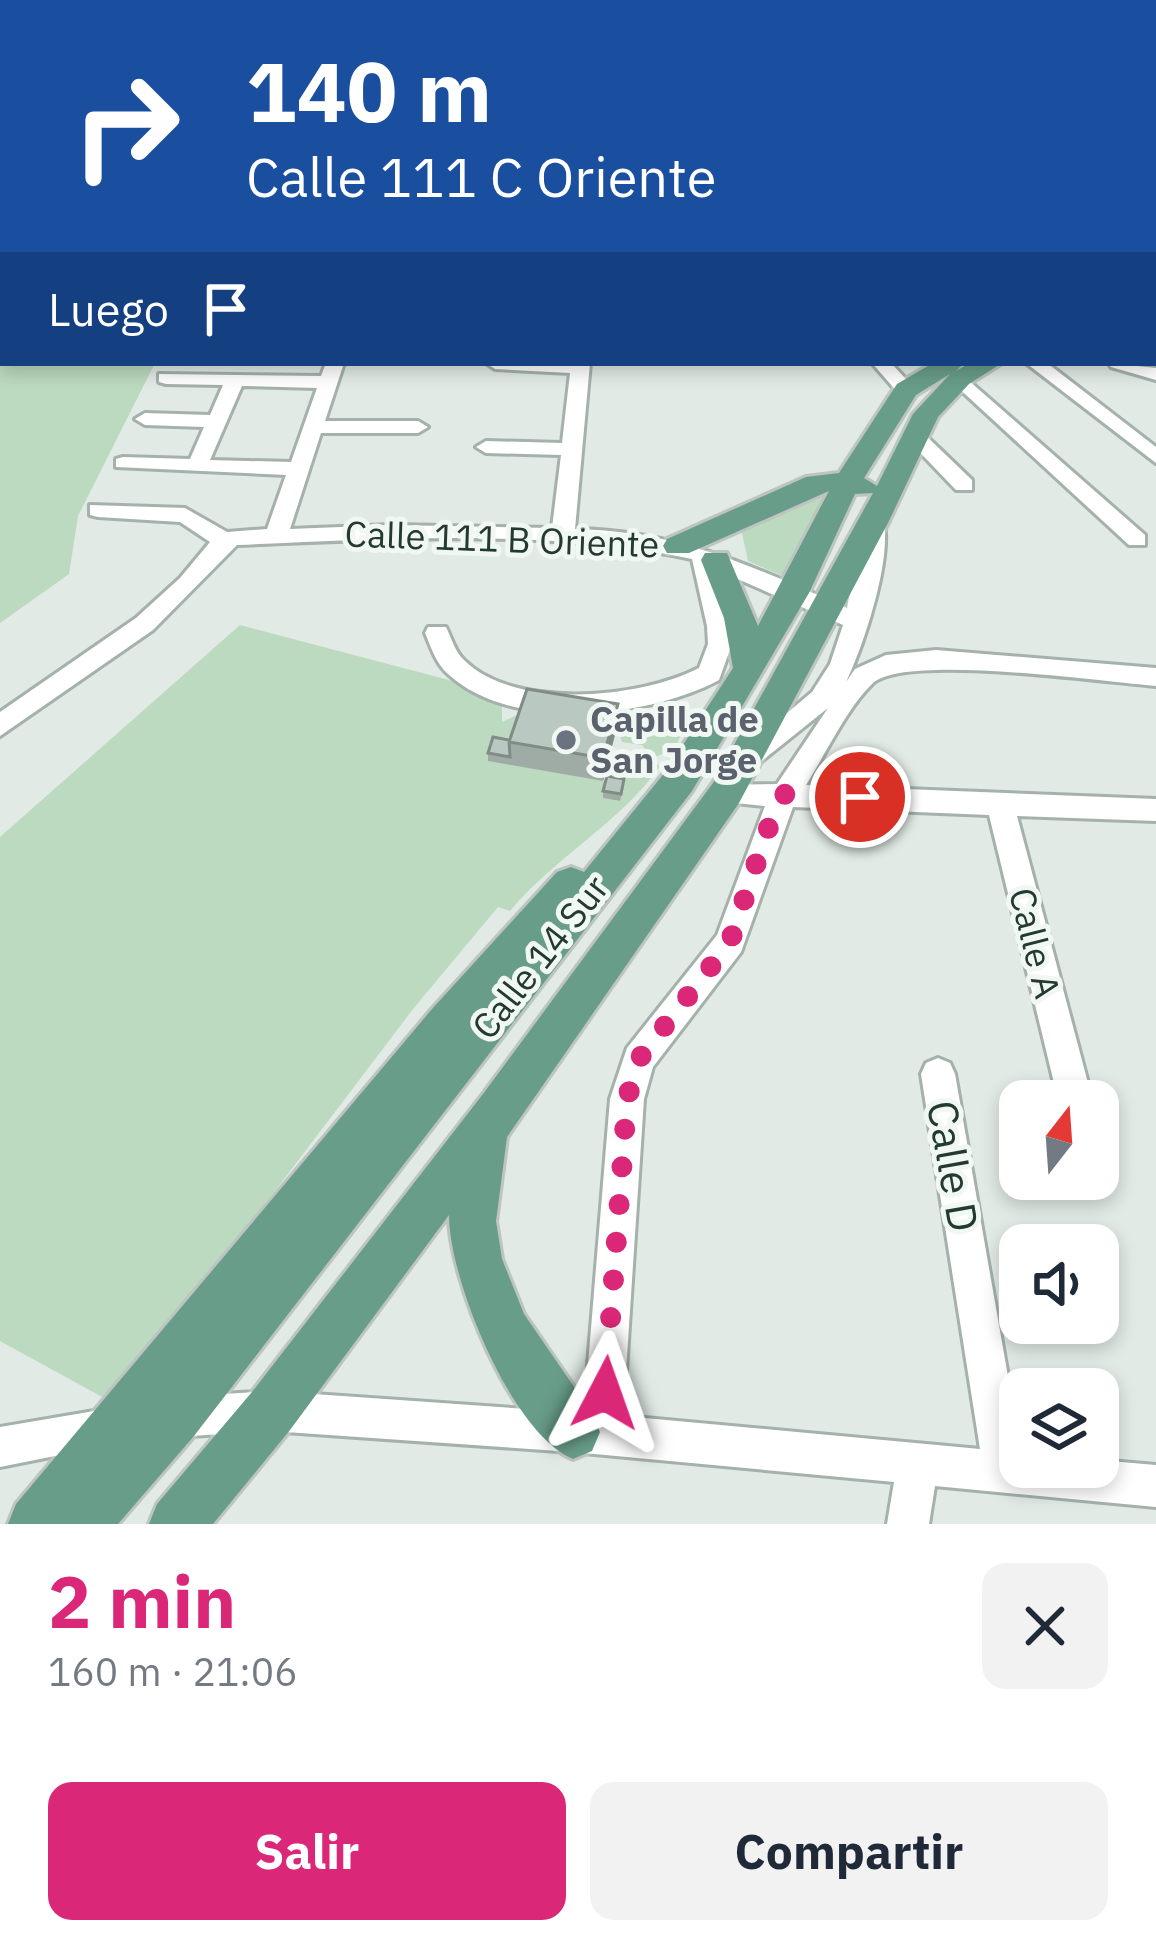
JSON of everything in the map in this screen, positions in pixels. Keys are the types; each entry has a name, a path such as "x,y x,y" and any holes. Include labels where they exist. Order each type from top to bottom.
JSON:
{"main road":[{"name":"Calle 14 Sur","path":"81,1524 176,1417 679,781 750,669 826,607 847,482 893,376 967,368"},
{"name":"Calle 14 Sur","path":"177,1524 272,1411 499,1110 726,793 880,508 914,435 967,368"},
{"path":"750,669 740,618 699,553 816,483 847,482 880,508"},
{"path":"36,1524 546,908 581,873 624,850"},
{"path":"499,1110 476,1168 471,1210 477,1259 509,1346 588,1434"}],"street":[{"path":"563,534 580,366"},
{"path":"1039,366 1152,453"},
{"path":"967,368 1137,540"},
{"path":"166,378 235,380 331,373 278,535"},
{"path":"197,466 235,380"},
{"path":"146,418 217,422"},
{"path":"313,427 418,427"},
{"path":"914,435 964,485"},
{"path":"486,447 570,449"},
{"path":"123,463 298,469"},
{"path":"0,726 135,632 167,605 225,541 184,514 98,511"},
{"name":"Calle 111 B Oriente","path":"225,541 278,535 563,534 699,553 826,607"},
{"path":"437,634 454,667 514,694 633,704 681,692 710,674 719,644 699,553"},
{"path":"588,1434 627,1099 639,1059 730,942 767,831 785,794 864,675 878,664 936,659 1156,677"},
{"path":"726,793 1156,810"},
{"name":"Calle A","path":"1000,803 1070,1080"},
{"name":"Calle D","path":"938,1074 999,1441"},
{"path":"0,1447 176,1417 272,1411 999,1471"},
{"path":"908,1524 917,1466"},
{"path":"1119,1482 1156,1486"}],"green space":[{"path":"0,366 153,366 78,516 69,574 0,623"},
{"path":"833,485 785,577 748,561 741,529"},
{"path":"240,625 502,694 502,722 519,714 501,762 604,781 604,798 620,801 617,780 634,777 649,763 661,765 626,805 510,911 498,907 413,1009 144,1364 104,1398 0,1341 0,837"},
{"path":"639,716 668,721 680,737 675,748 653,758 642,745 622,742 617,727 611,726 619,719"}],"building":[{"path":"527,689 618,704 603,758 509,742"},
{"path":"493,737 509,740 510,757 488,753"},
{"path":"607,776 624,779 621,794 603,791"}],"place":[{"name":"Capilla de San Jorge","path":"566,740"}],"route":[{"path":"605,1393 627,1099 639,1059 730,942 767,831 785,794 860,797"}]}
